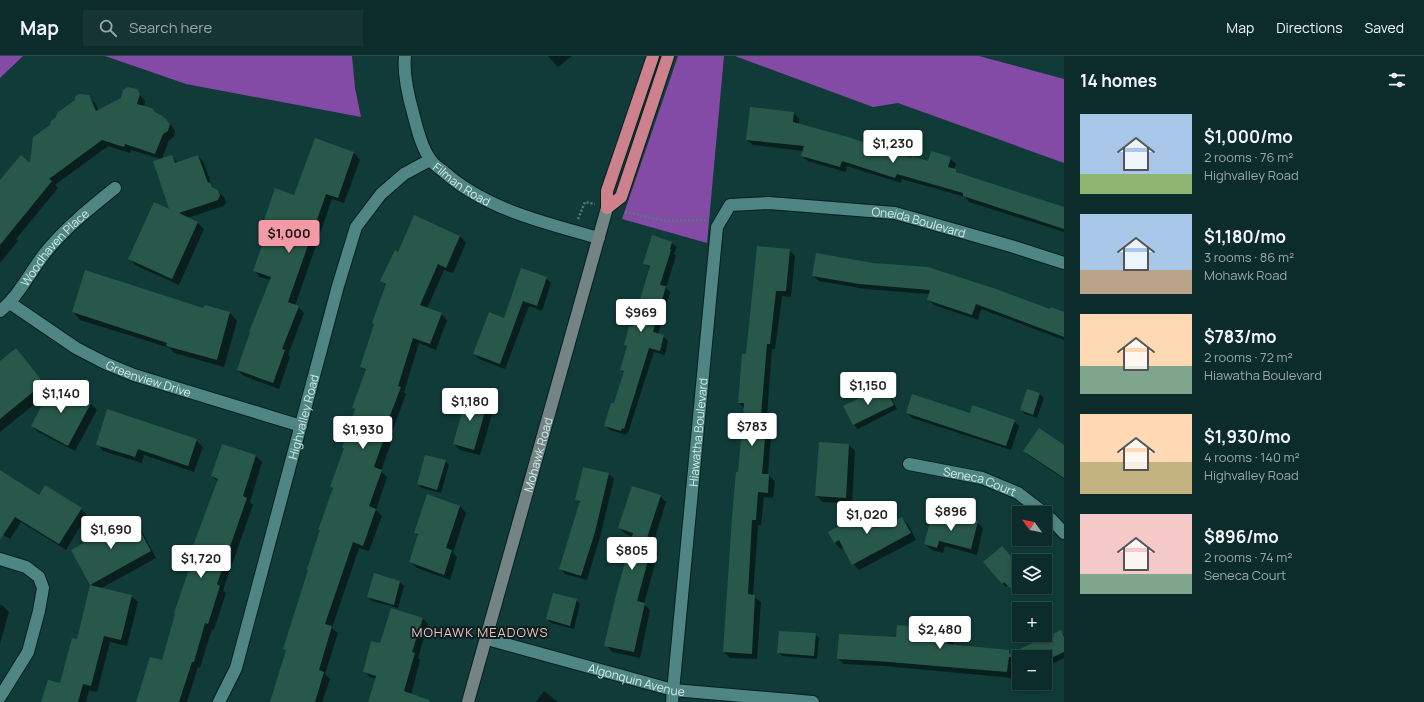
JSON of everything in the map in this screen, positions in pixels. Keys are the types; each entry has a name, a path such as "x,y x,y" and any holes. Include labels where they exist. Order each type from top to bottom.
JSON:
{"highway":[{"path":"607,208 607,191 652,56"},
{"path":"607,208 621,197 668,56"}],"main road":[{"name":"Mohawk Road","path":"468,702 487,639 607,208"}],"street":[{"name":"Filman Road","path":"405,56 404,66 410,105 418,134 430,160 456,183 490,202 538,220 599,238"},
{"name":"Highvalley Road","path":"219,702 236,668 338,286 356,227 381,194 404,174 430,160"},
{"name":"Woodhaven Place","path":"0,311 10,303 46,253 82,214 115,188"},
{"name":"Hiawatha Boulevard","path":"672,702 717,227 730,205 769,203"},
{"name":"Oneida Boulevard","path":"769,203 895,213 1011,246 1064,263"},
{"name":"Greenview Drive","path":"10,303 76,348 105,363 134,375 301,426"},
{"name":"Seneca Court","path":"909,464 982,478 1018,493 1034,506"},
{"name":"Seneca Court","path":"1052,520 1064,533"},
{"path":"0,559 26,567 39,577 43,588 28,652 0,697"},
{"name":"Algonquin Avenue","path":"487,639 673,690 813,702"}],"path":[{"path":"574,231 585,202 666,221 707,220 717,227"}],"shaded area":[{"path":"0,56 23,56 0,78"},
{"path":"105,56 352,56 355,88 361,117 186,84"},
{"path":"678,56 724,56 707,243 622,219"},
{"path":"735,56 979,56 1064,79 1064,163 898,103 873,107"}],"building":[{"path":"128,87 137,89 140,94 137,104 152,108 170,124 168,131 163,134 155,154 125,144 124,147 102,140 49,179 52,181 0,245 0,180 21,155 30,163 33,137 50,125 57,113 75,100 75,97 79,94 89,95 96,111 121,98 123,90"},
{"path":"750,107 794,112 793,122 848,137 912,158 912,156 928,161 931,151 951,157 948,167 956,169 956,172 1064,207 1064,229 963,196 963,193 897,174 895,178 842,161 840,167 801,156 804,146 746,140"},
{"path":"315,138 354,152 338,198 326,194 288,302 299,306 282,349 285,350 273,383 237,370 249,332 271,277 253,271 267,231 261,229 275,188 294,195"},
{"path":"172,155 175,163 198,155 208,183 210,182 212,187 218,190 220,195 218,200 179,213 198,222 172,279 128,259 154,202 169,209 153,161"},
{"path":"414,215 460,236 446,268 438,264 420,305 442,313 430,344 413,338 398,386 401,387 386,426 388,427 374,467 382,470 369,506 376,509 363,546 353,542 325,624 332,626 319,670 324,672 315,702 270,702 286,650 283,649 320,530 318,530 333,488 330,487 344,448 342,448 355,409 352,408 366,369 360,367 374,324 372,323 386,284 380,281 395,250 398,252"},
{"path":"652,235 672,242 660,285 666,286 653,332 664,335 660,351 649,348 624,429 622,428 621,431 604,426 611,403 614,403 624,371 620,370 627,346 624,345 629,326 632,327 650,266 643,264"},
{"path":"757,246 790,249 786,291 776,291 770,344 767,344 761,415 767,415 762,474 769,474 768,493 758,492 756,520 752,520 748,594 755,595 752,654 723,652 732,518 744,403 738,403 742,354 746,354"},
{"path":"816,253 873,263 928,267 996,289 1050,309 1051,307 1064,312 1064,337 976,304 972,315 927,300 930,290 859,284 812,276"},
{"path":"521,268 547,277 537,306 523,301 500,364 473,354 489,312 504,318"},
{"path":"85,270 203,308 205,305 230,312 217,360 166,346 167,343 72,312"},
{"path":"16,348 44,383 0,419 0,361"},
{"path":"54,383 91,403 68,446 31,426"},
{"path":"884,386 894,405 853,425 843,406"},
{"path":"1027,389 1040,393 1033,415 1020,410"},
{"path":"912,394 970,413 972,405 1015,420 1006,446 906,413"},
{"path":"467,395 488,401 474,450 453,444"},
{"path":"107,409 197,439 188,466 138,449 135,457 96,445"},
{"path":"1039,428 1064,445 1064,478 1023,451"},
{"path":"819,442 849,444 846,498 815,496"},
{"path":"222,444 256,455 243,496 247,498 217,584 220,586 208,624 205,623 194,662 192,662 179,702 136,702 150,657 162,660 175,614 174,613 189,569 185,567 218,479 211,476"},
{"path":"425,455 446,460 437,490 417,484"},
{"path":"583,467 609,473 595,532 581,576 559,569 580,501 575,500"},
{"path":"0,470 39,495 45,485 82,508 59,544 15,517 0,540"},
{"path":"632,486 661,495 645,544 652,546 637,601 645,603 634,652 604,646 633,533 618,528"},
{"path":"427,494 460,506 446,548 452,550 444,575 409,562 418,534 414,533"},
{"path":"862,509 867,518 870,516 876,528 893,519 894,521 902,517 911,533 852,565 839,540 834,543 828,532 839,526 838,523"},
{"path":"932,515 946,519 947,515 961,519 962,517 978,521 971,549 939,541 937,548 924,544"},
{"path":"132,516 151,551 90,585 71,550"},
{"path":"1002,546 1012,558 1012,586 1010,588 1004,582 1002,584 983,562"},
{"path":"374,573 400,581 394,605 367,597"},
{"path":"90,585 132,595 121,640 104,636 91,686 83,684 78,702 41,702 48,680 60,683 72,638 77,639"},
{"path":"553,593 577,599 570,626 546,619"},
{"path":"391,608 423,618 412,652 415,653 404,691 429,700 429,702 368,702 376,676 363,672 371,641 380,643"},
{"path":"897,625 948,630 947,644 1009,650 1009,654 1012,653 1012,657 1009,657 1007,672 837,659 839,634 896,637"},
{"path":"1061,630 1064,637 1064,652 1052,658 1052,650 1018,650 1035,642 1052,642 1052,634"},
{"path":"779,631 816,633 814,656 777,653"}],"district":[{"name":"MOHAWK MEADOWS","path":"480,632"}]}
